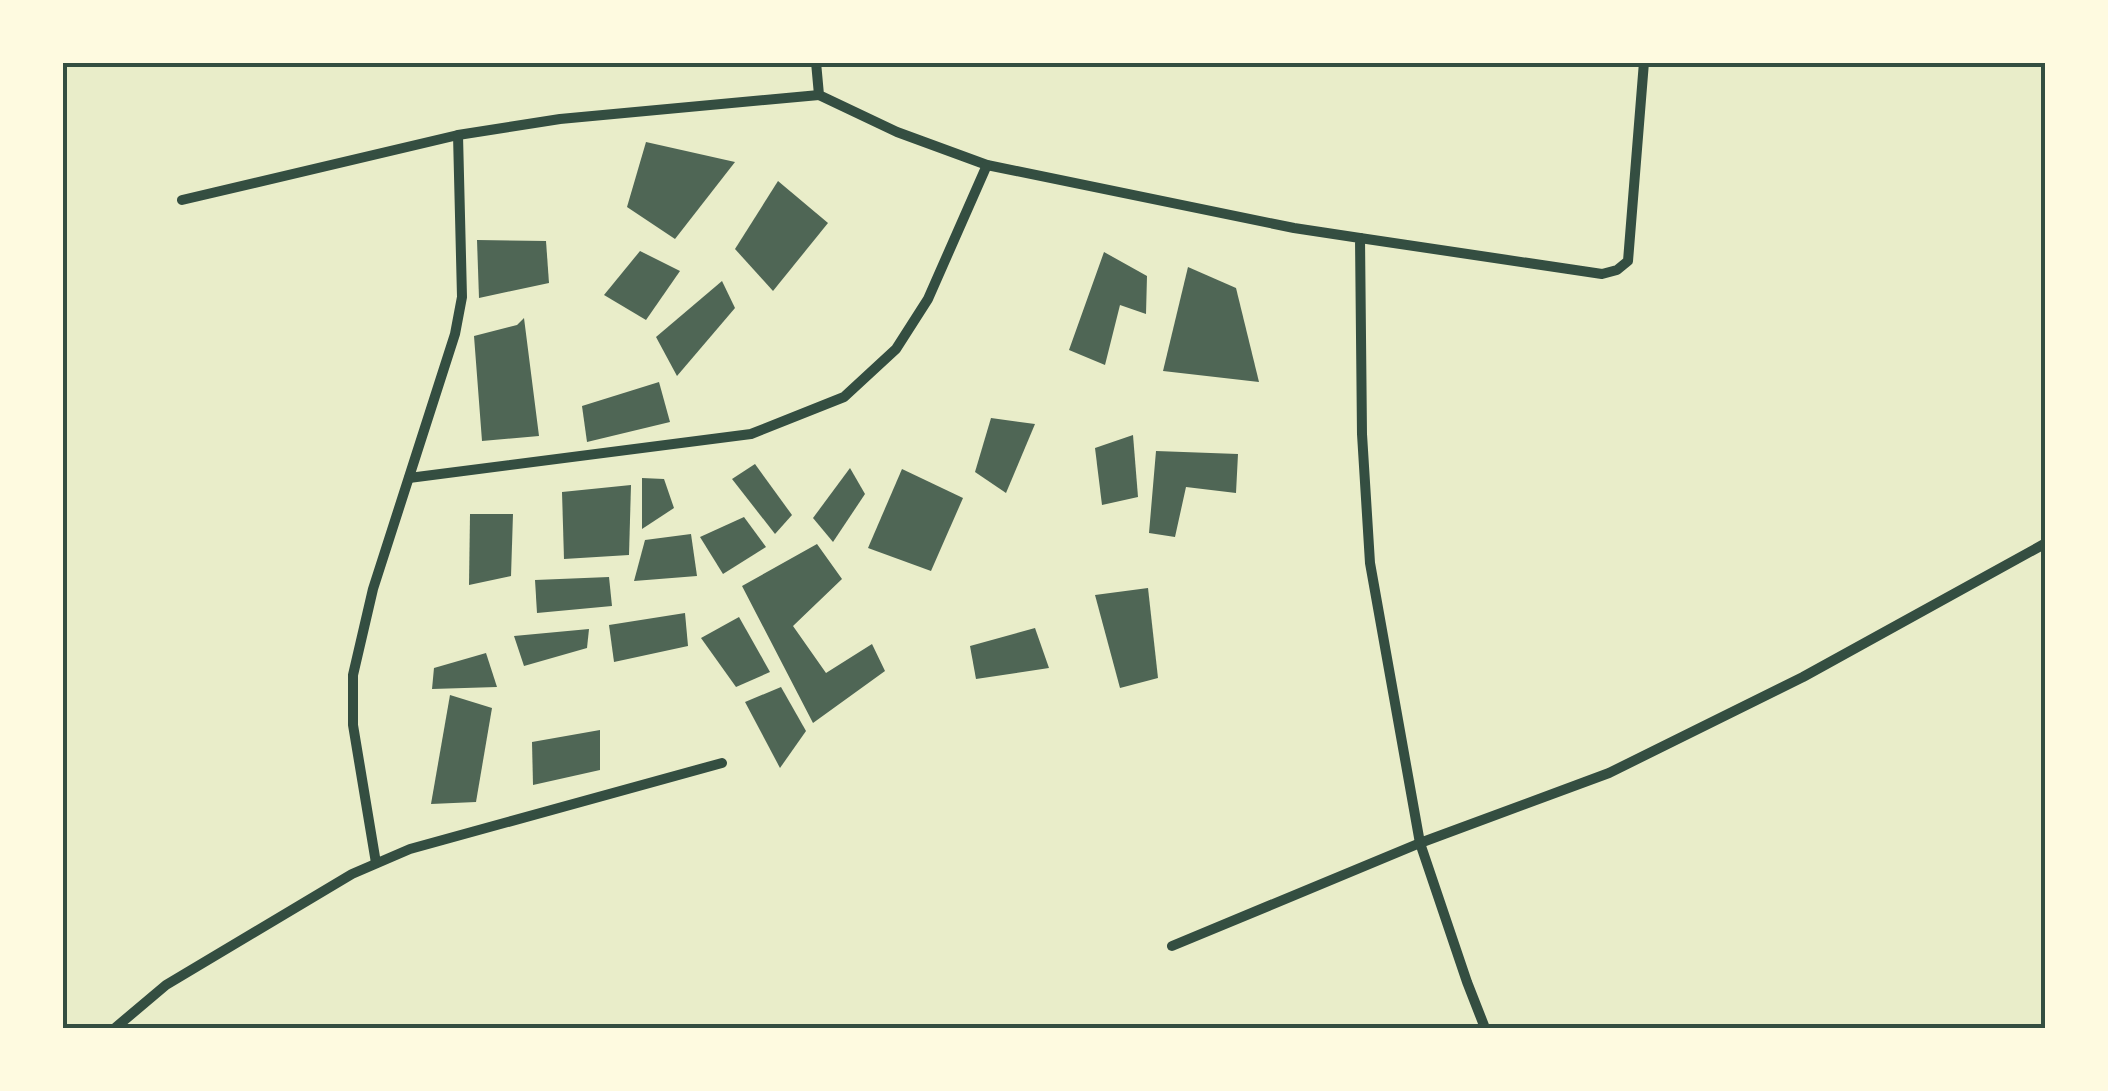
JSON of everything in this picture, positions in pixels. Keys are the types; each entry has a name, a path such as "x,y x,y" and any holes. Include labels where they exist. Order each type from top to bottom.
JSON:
{"street":[{"path":"816,62 819,95"},
{"path":"182,200 458,134 560,119 819,95 897,132 987,166 1294,228 1602,274 1617,270 1628,261 1644,62"},
{"path":"376,863 353,725 353,676 373,589 455,334 462,297 458,134"},
{"path":"408,478 751,434 844,397 896,349 928,299 987,166"},
{"path":"1360,238 1362,434 1370,563 1420,842 1485,1028"},
{"path":"1172,946 1420,842 1609,773 1803,676 2046,542"},
{"path":"114,1028 166,985 376,863 410,849 722,763"}],"building":[{"path":"646,142 735,162 675,239 627,207"},
{"path":"778,181 828,223 773,291 735,249"},
{"path":"477,240 546,241 549,283 479,298"},
{"path":"640,251 680,271 646,320 604,295"},
{"path":"1104,252 1147,276 1146,314 1120,305 1105,365 1069,350"},
{"path":"1188,267 1236,288 1259,382 1163,371"},
{"path":"722,281 735,308 677,376 656,337"},
{"path":"524,318 539,436 482,441 474,336 517,325"},
{"path":"659,382 670,422 587,442 582,406"},
{"path":"991,418 1035,424 1006,493 975,472"},
{"path":"1133,435 1138,497 1102,505 1095,448"},
{"path":"1156,451 1238,454 1236,493 1186,487 1175,537 1149,533"},
{"path":"755,464 792,515 775,534 732,479"},
{"path":"850,468 865,494 833,542 813,518"},
{"path":"902,469 963,498 931,571 868,548"},
{"path":"642,478 664,479 674,508 642,529"},
{"path":"631,485 629,555 564,559 562,492"},
{"path":"470,514 513,514 511,576 469,585"},
{"path":"744,517 766,547 723,574 700,537"},
{"path":"691,534 697,576 634,581 645,540"},
{"path":"817,544 842,579 793,626 826,673 872,644 885,671 813,723 742,586"},
{"path":"609,577 612,606 537,613 535,580"},
{"path":"1148,588 1158,678 1120,688 1095,595"},
{"path":"685,613 688,646 614,662 609,625"},
{"path":"739,617 770,672 736,687 701,638"},
{"path":"1035,628 1049,668 976,679 970,646"},
{"path":"589,629 587,648 524,666 514,636"},
{"path":"486,653 497,687 432,689 434,668"},
{"path":"781,687 806,731 780,768 745,702"},
{"path":"450,695 492,708 476,802 431,804"},
{"path":"600,730 600,770 533,785 532,742"}]}
